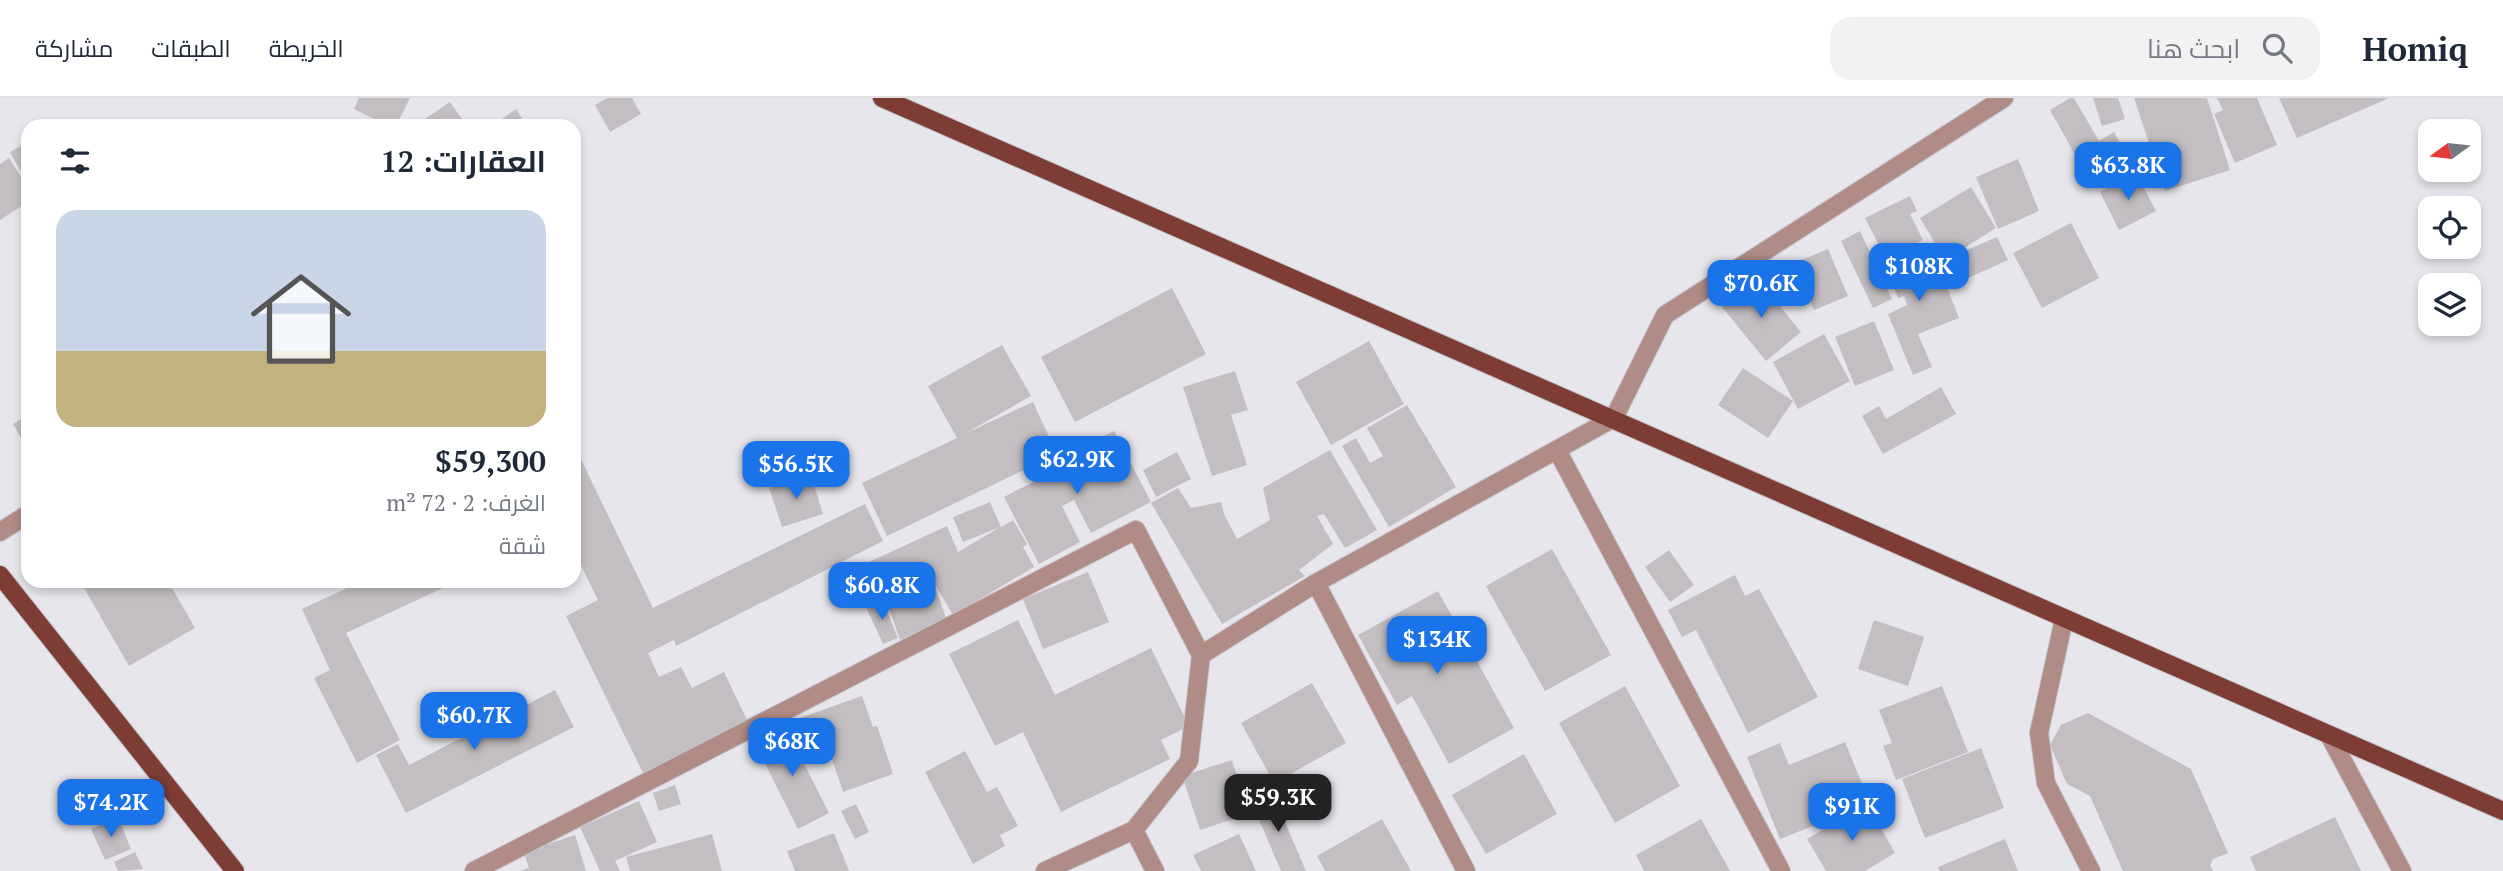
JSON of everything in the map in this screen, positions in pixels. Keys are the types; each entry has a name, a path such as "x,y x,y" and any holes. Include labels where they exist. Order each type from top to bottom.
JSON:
{"main road":[{"path":"882,98 2503,811"},
{"path":"0,575 235,871"}],"street":[{"path":"1201,655 1316,583 1614,418 1665,315 2004,98"},
{"path":"1557,450 1781,871"},
{"path":"0,532 21,518"},
{"path":"474,871 1136,530 1201,655 1189,761 1134,830 1045,871"},
{"path":"1316,583 1466,871"},
{"path":"2064,619 2039,733 2046,783 2091,871"},
{"path":"2329,735 2402,871"},
{"path":"1134,830 1155,871"}],"building":[{"path":"359,98 410,98 400,119 374,119 354,109"},
{"path":"607,98 632,98 641,114 610,132 595,105"},
{"path":"2074,98 2099,141 2114,132 2130,161 2091,183 2050,110"},
{"path":"2093,98 2118,98 2125,119 2102,126"},
{"path":"2134,98 2207,98 2230,170 2165,191"},
{"path":"2217,98 2257,98 2277,145 2235,163 2214,114 2223,110"},
{"path":"2279,98 2389,98 2297,138"},
{"path":"450,102 462,119 425,119"},
{"path":"516,109 522,119 502,119"},
{"path":"21,146 21,172 10,152"},
{"path":"9,158 21,177 21,206 0,220 0,164"},
{"path":"2018,159 2039,211 1998,229 1976,177"},
{"path":"2136,173 2156,211 2119,230 2100,192"},
{"path":"1971,187 1996,228 1945,260 1920,218"},
{"path":"1910,196 1917,211 1910,214 1923,240 1886,259 1865,218"},
{"path":"2071,223 2099,278 2042,308 2013,253"},
{"path":"1860,231 1892,299 1873,308 1841,241"},
{"path":"1997,237 2008,260 1957,283 1946,259"},
{"path":"1931,246 1959,318 1918,334 1932,367 1913,375 1888,314 1907,305 1904,296 1898,298 1885,264"},
{"path":"1828,249 1848,296 1814,310 1794,263"},
{"path":"1757,278 1801,332 1766,361 1722,307"},
{"path":"1172,288 1206,354 1075,422 1041,357"},
{"path":"1874,321 1894,370 1855,386 1835,337"},
{"path":"1824,334 1850,381 1798,409 1773,362"},
{"path":"1369,341 1404,404 1331,445 1296,382"},
{"path":"1002,345 1031,396 966,433 1033,402 1057,454 887,536 862,483 957,438 928,386"},
{"path":"1743,368 1793,401 1768,438 1718,405"},
{"path":"1235,371 1248,410 1231,415 1247,465 1212,476 1183,387"},
{"path":"1941,387 1956,414 1883,454 1862,416 1879,406 1886,419"},
{"path":"1407,405 1456,487 1389,527 1342,446 1356,438 1370,463 1383,456 1367,428"},
{"path":"21,419 21,438 13,424"},
{"path":"1114,431 1151,502 1091,533 1074,500 1062,506 1080,542 1039,564 1004,497 1035,481 1031,474"},
{"path":"1330,450 1377,530 1345,548 1324,514 1317,516 1333,544 1299,570 1305,576 1222,624 1151,503 1178,488 1191,508 1221,502 1237,539 1270,520 1263,488"},
{"path":"1177,452 1191,479 1156,497 1143,470"},
{"path":"581,459 653,608 865,504 883,541 676,646 674,640 648,653 659,677 681,667 692,688 724,672 748,722 644,775 566,616 598,600 581,565"},
{"path":"811,475 823,514 782,527 769,488"},
{"path":"990,502 1001,527 1013,520 1027,544 1023,547 1034,567 953,615 934,583 948,624 900,640 884,593 931,577 927,571 857,603 843,574 947,526 958,552 1000,527 963,542 953,517"},
{"path":"1552,549 1611,655 1545,691 1486,586"},
{"path":"1669,550 1694,585 1670,602 1645,567"},
{"path":"1088,572 1109,622 1043,649 1023,599"},
{"path":"1735,575 1745,596 1759,589 1818,697 1748,733 1696,630 1682,637 1668,610"},
{"path":"84,588 172,588 195,628 129,666"},
{"path":"347,588 443,588 346,633 400,740 357,763 314,678 330,670 302,609"},
{"path":"1438,591 1514,728 1449,764 1412,696 1397,705 1358,635"},
{"path":"882,600 898,638 883,644 866,607"},
{"path":"1018,620 1055,695 1151,648 1189,726 1161,740 1170,759 1061,812 1023,732 995,746 949,654"},
{"path":"1874,620 1924,637 1908,686 1858,669"},
{"path":"1312,683 1346,743 1274,783 1241,723"},
{"path":"1625,686 1680,786 1615,823 1559,723"},
{"path":"1942,686 1968,752 1896,780 1883,746 1892,743 1879,710"},
{"path":"555,690 574,727 406,813 376,755 398,744 409,765"},
{"path":"862,696 873,727 877,726 893,774 843,792 829,750 813,756 800,718"},
{"path":"2088,713 2191,769 2228,853 2213,859 2210,865 2213,871 2123,871 2090,796 2067,784 2050,745 2061,725"},
{"path":"785,726 829,813 798,829 754,742"},
{"path":"1845,742 1870,803 1780,839 1747,757 1780,743 1789,765"},
{"path":"1981,748 2004,808 1925,838 1902,779"},
{"path":"965,751 987,792 997,787 1018,826 1000,835 1005,846 973,864 925,772"},
{"path":"1524,754 1557,814 1486,854 1452,795"},
{"path":"1232,760 1249,814 1200,830 1182,776"},
{"path":"675,785 681,804 659,811 653,793"},
{"path":"1272,792 1306,871 1281,871 1251,801"},
{"path":"639,801 657,842 615,861 620,871 600,871 580,827"},
{"path":"856,804 869,832 855,839 841,811"},
{"path":"1867,804 1895,853 1865,871 1826,871 1807,839"},
{"path":"118,817 131,849 105,860 91,829"},
{"path":"2335,817 2361,871 2256,871 2250,857"},
{"path":"1382,819 1411,871 1325,871 1317,856"},
{"path":"1701,819 1730,871 1644,871 1636,855"},
{"path":"834,833 849,871 795,871 787,851"},
{"path":"712,834 722,871 630,871 626,857"},
{"path":"1239,834 1256,871 1201,871 1193,855"},
{"path":"575,835 586,871 520,871 529,868 524,852"},
{"path":"2005,839 2018,871 1940,871 1938,867"},
{"path":"135,852 143,869 118,871 114,862"}]}
